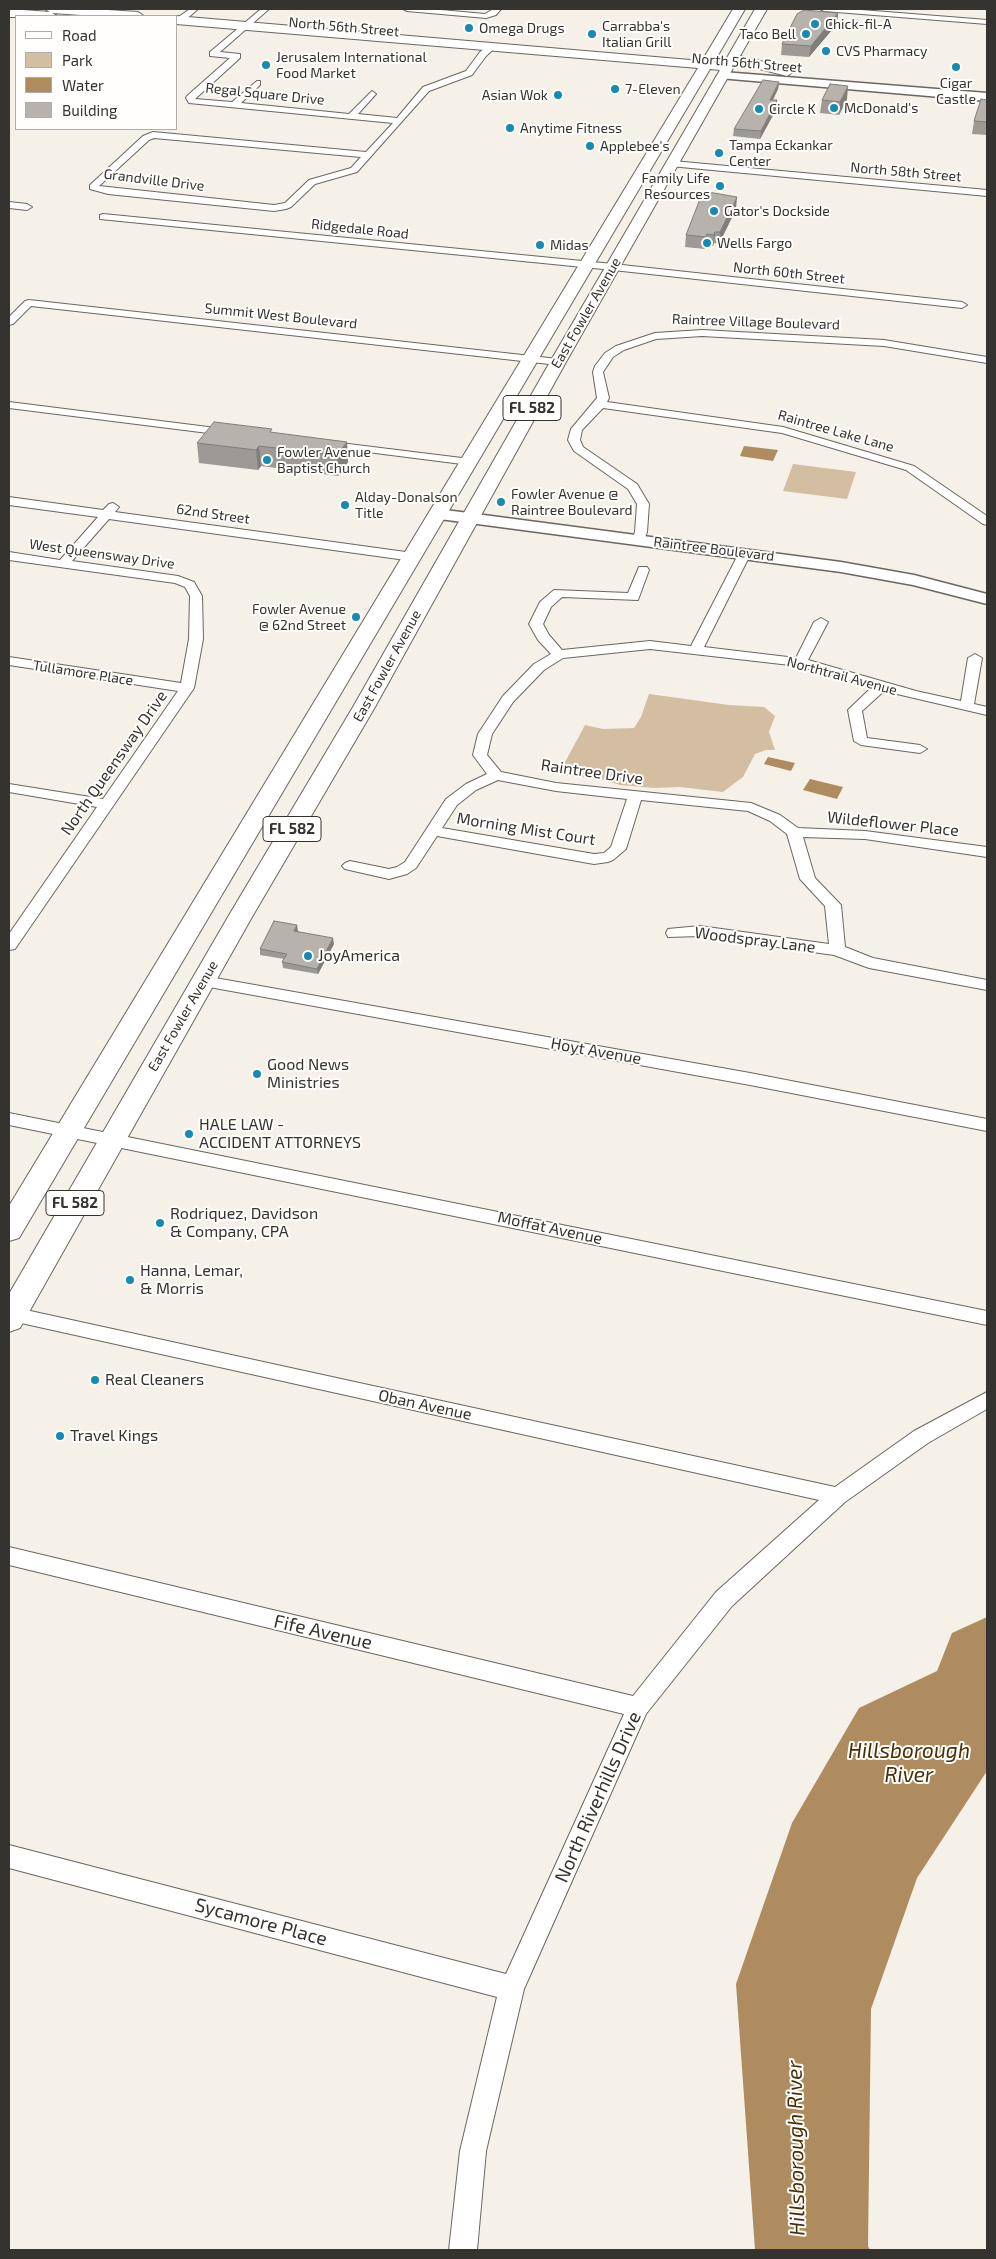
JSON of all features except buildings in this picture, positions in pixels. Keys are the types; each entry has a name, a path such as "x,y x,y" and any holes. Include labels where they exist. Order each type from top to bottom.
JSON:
{"main road":[{"path":"51,9 126,15"},
{"name":"East Fowler Avenue","path":"9,1230 648,162 693,75 715,47 738,9"},
{"name":"East Fowler Avenue","path":"10,1317 364,707 558,362 761,9"},
{"path":"19,11 45,15"},
{"name":"North 56th Street","path":"178,22 488,50 676,62 693,75"},
{"path":"676,62 688,60 715,47"},
{"name":"North 56th Street","path":"488,50 693,75 728,67 746,78 987,97"},
{"path":"728,67 787,72"},
{"path":"656,70 693,75"},
{"name":"North 56th Street","path":"787,72 987,89"},
{"path":"713,95 746,78"},
{"path":"642,216 635,212 656,167 648,162"},
{"name":"Raintree Boulevard","path":"438,514 746,553 881,573 987,599"},
{"path":"364,707 394,624 424,571 413,557"}],"street":[{"path":"178,21 194,9"},
{"path":"242,29 265,9"},
{"path":"408,9 486,16 498,9"},
{"path":"824,9 987,22"},
{"name":"Regal Square Drive","path":"242,29 213,54 237,56 190,98 200,102 398,121"},
{"name":"Grandville Drive","path":"368,155 162,134 146,138 124,153 93,187 108,191 274,208 288,205 312,182 354,170 368,155 426,89 469,73 488,50"},
{"path":"234,105 257,83"},
{"path":"351,116 372,94"},
{"name":"North 58th Street","path":"673,164 987,193"},
{"path":"9,205 27,207"},
{"name":"Ridgedale Road","path":"104,217 613,267"},
{"name":"North 60th Street","path":"613,267 962,305"},
{"name":"Summit West Boulevard","path":"9,322 29,303 558,362"},
{"name":"Raintree Village Boulevard","path":"600,404 604,394 598,372 600,366 609,355 632,342 666,334 702,333 878,342 987,360"},
{"path":"600,404 577,429 574,440 578,449 633,487 643,504 638,540"},
{"name":"Raintree Lake Lane","path":"600,404 783,430 910,468 987,521"},
{"path":"9,406 243,434"},
{"path":"308,442 470,462"},
{"name":"62nd Street","path":"9,501 107,508 413,557"},
{"path":"64,564 107,508"},
{"path":"350,866 389,874 402,871 411,865 451,802 471,787 496,775 480,755 484,734 508,699 539,667 560,655 589,650 650,645 696,649 746,553"},
{"name":"West Queensway Drive","path":"9,556 178,580 190,585"},
{"path":"560,655 543,637 536,624 545,605 559,593 633,597 643,570"},
{"name":"North Queensway Drive","path":"10,941 108,804 187,688 196,639 196,596 190,585"},
{"path":"800,662 808,650 821,622"},
{"name":"Northtrail Avenue","path":"696,649 800,662 882,686 987,711"},
{"path":"967,707 975,658"},
{"name":"Tullamore Place","path":"9,661 187,688"},
{"path":"882,686 855,710 861,741 920,749"},
{"name":"Raintree Drive","path":"496,775 556,787 751,807 775,818 794,832"},
{"path":"9,788 108,804"},
{"name":"Morning Mist Court","path":"431,831 594,858 608,857 618,849 636,796"},
{"path":"794,832 808,880 833,905 837,950 870,963 987,985"},
{"name":"Wildeflower Place","path":"794,832 865,835 987,852"},
{"name":"Woodspray Lane","path":"674,933 700,931 837,950"},
{"name":"Hoyt Avenue","path":"204,981 750,1079 987,1125"},
{"name":"Moffat Avenue","path":"9,1119 987,1318"},
{"name":"Oban Avenue","path":"10,1317 838,1496"},
{"name":"North Riverhills Drive","path":"463,2250 473,2151 512,1988 638,1707 724,1599 838,1496 921,1437 987,1400"},
{"name":"Fife Avenue","path":"9,1556 638,1707"},
{"name":"Sycamore Place","path":"9,1856 512,1988"}],"green space":[{"path":"793,464 856,472 847,499 783,491"},
{"path":"649,694 729,705 764,707 775,716 769,732 775,750 766,750 755,754 743,777 723,792 680,787 654,788 620,785 601,779 561,775 564,764 585,725 603,729 634,728 641,717"}],"water":[{"path":"744,446 778,450 773,461 740,456"},
{"path":"768,757 795,763 791,771 764,764"},
{"path":"810,779 843,787 837,799 803,790"},
{"name":"Hillsborough River","path":"987,1617 987,1771 917,1878 871,2009 868,2246 870,2250 755,2250 736,1984 792,1823 859,1708 937,1671 952,1633"}],"place":[{"name":"Chick-fil-A","path":"815,24"},
{"name":"Omega Drugs","path":"469,28"},
{"name":"Carrabba's Italian Grill","path":"592,34"},
{"name":"Taco Bell","path":"806,34"},
{"name":"CVS Pharmacy","path":"826,51"},
{"name":"Jerusalem International Food Market","path":"266,65"},
{"name":"Cigar Castle","path":"956,67"},
{"name":"7-Eleven","path":"615,89"},
{"name":"Asian Wok","path":"558,95"},
{"name":"McDonald's","path":"834,108"},
{"name":"Circle K","path":"759,109"},
{"name":"Anytime Fitness","path":"510,128"},
{"name":"Applebee's","path":"590,146"},
{"name":"Tampa Eckankar Center","path":"719,153"},
{"name":"Family Life Resources","path":"720,186"},
{"name":"Gator's Dockside","path":"714,211"},
{"name":"Wells Fargo","path":"707,243"},
{"name":"Midas","path":"540,245"},
{"name":"Fowler Avenue Baptist Church","path":"267,460"},
{"name":"Fowler Avenue @ Raintree Boulevard","path":"501,502"},
{"name":"Alday-Donalson Title","path":"345,505"},
{"name":"Fowler Avenue @ 62nd Street","path":"356,617"},
{"name":"JoyAmerica","path":"308,956"},
{"name":"Good News Ministries","path":"257,1074"},
{"name":"HALE LAW - ACCIDENT ATTORNEYS","path":"189,1134"},
{"name":"Rodriquez, Davidson & Company, CPA","path":"160,1223"},
{"name":"Hanna, Lemar, & Morris","path":"130,1280"},
{"name":"Real Cleaners","path":"95,1380"},
{"name":"Travel Kings","path":"60,1436"}]}
